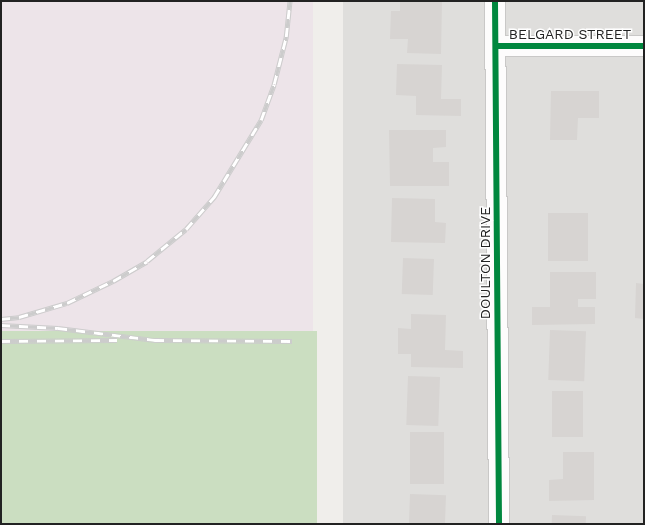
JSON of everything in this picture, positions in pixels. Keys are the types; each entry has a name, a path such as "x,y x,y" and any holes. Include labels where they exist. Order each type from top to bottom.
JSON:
{"street":[{"name":"DOULTON DRIVE","path":"496,1 499,524"},
{"name":"BELGARD STREET","path":"496,46 644,46"}],"shaded area":[{"path":"1,1 313,1 313,345 1,345"},
{"path":"343,1 644,1 644,524 343,524"}],"green space":[{"path":"1,331 317,331 317,524 1,524"}],"building":[{"path":"400,1 442,1 441,54 407,53 408,39 390,39 391,11 400,11"},
{"path":"397,64 442,65 441,99 461,99 461,116 416,115 416,96 396,95"},
{"path":"551,91 599,91 599,118 578,118 577,140 550,140"},
{"path":"389,130 446,130 446,147 433,148 433,162 449,162 449,186 390,186"},
{"path":"392,198 435,199 435,222 446,223 445,243 391,242"},
{"path":"548,213 588,213 588,261 548,261"},
{"path":"403,258 434,259 433,295 402,294"},
{"path":"550,272 596,272 596,299 578,299 578,307 595,307 595,324 532,325 532,307 550,307"},
{"path":"636,283 644,284 644,319 635,318"},
{"path":"411,314 446,315 445,350 463,351 463,368 411,367 411,354 398,354 398,328 411,329"},
{"path":"550,330 586,331 584,381 548,380"},
{"path":"408,376 440,377 438,426 406,425"},
{"path":"552,391 583,391 583,437 552,437"},
{"path":"410,432 444,432 444,484 410,484"},
{"path":"563,452 594,452 594,500 549,501 549,480 563,479"},
{"path":"410,494 446,495 445,524 409,524"},
{"path":"552,515 586,516 586,524 552,524"}],"railway":[{"path":"1,319 19,317 67,303 113,281 147,261 186,229 214,197 261,120 274,84 286,37 290,1"},
{"path":"1,325 58,328 155,340 292,341"},
{"path":"1,341 117,340"}],"cycle path":[{"path":"495,1 499,524"},
{"path":"496,46 644,46"}]}
